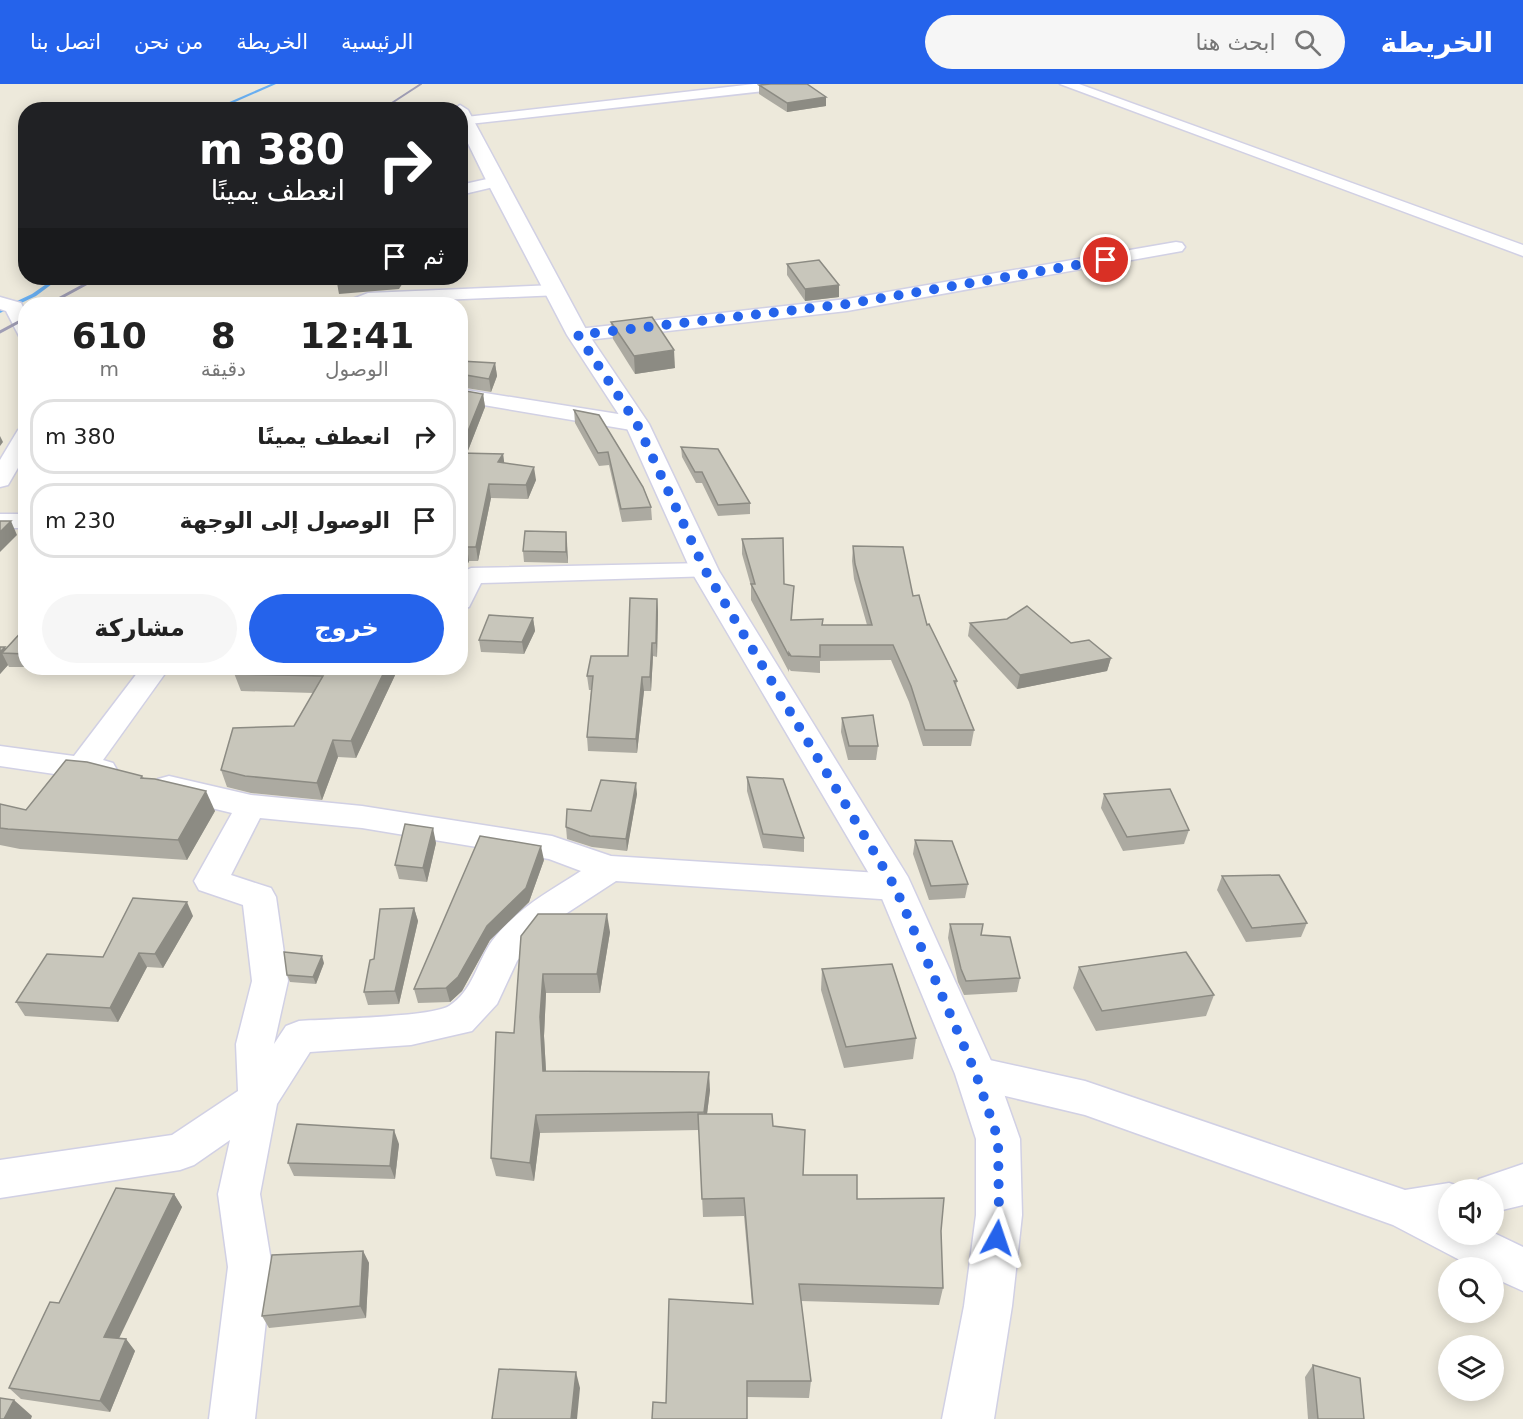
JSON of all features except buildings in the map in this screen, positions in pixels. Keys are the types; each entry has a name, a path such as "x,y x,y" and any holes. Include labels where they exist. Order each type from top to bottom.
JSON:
{"main road":[{"path":"468,107 792,84"},
{"path":"468,124 496,182 578,335 637,424 705,570 895,887 976,1074 998,1139 999,1215 988,1306 968,1419"}],"street":[{"path":"1067,84 1523,251"},
{"path":"468,188 496,182"},
{"path":"578,335 847,304 1176,247"},
{"path":"414,297 554,291"},
{"path":"6,305 18,321"},
{"path":"468,396 637,424"},
{"path":"0,480 10,467 18,446"},
{"path":"0,521 18,520"},
{"path":"468,583 471,576 705,570"},
{"path":"82,766 149,675"},
{"path":"0,756 82,766 251,806 362,817 552,848 610,868 895,887"},
{"path":"232,1419 250,1268 239,1194 258,1099 255,1044 270,981 259,897 211,881 251,806"},
{"path":"0,1179 180,1152 258,1099 299,1037 411,1029 459,1020 484,994 503,953 529,921 610,868"},
{"path":"976,1074 1085,1098 1405,1210 1438,1227"},
{"path":"1504,1191 1517,1188 1523,1183"},
{"path":"1405,1210 1438,1204"},
{"path":"1473,1245 1523,1270"}],"waterway":[{"path":"232,102 274,84"},
{"path":"30,297 48,285"},
{"path":"0,311 18,303"}],"railway":[{"path":"393,102 421,84"},
{"path":"62,297 84,285"},
{"path":"0,332 18,322"}],"route":[{"path":"997,1238 998,1139 976,1074 895,887 705,570 637,424 578,335 847,304 1106,260"}]}
